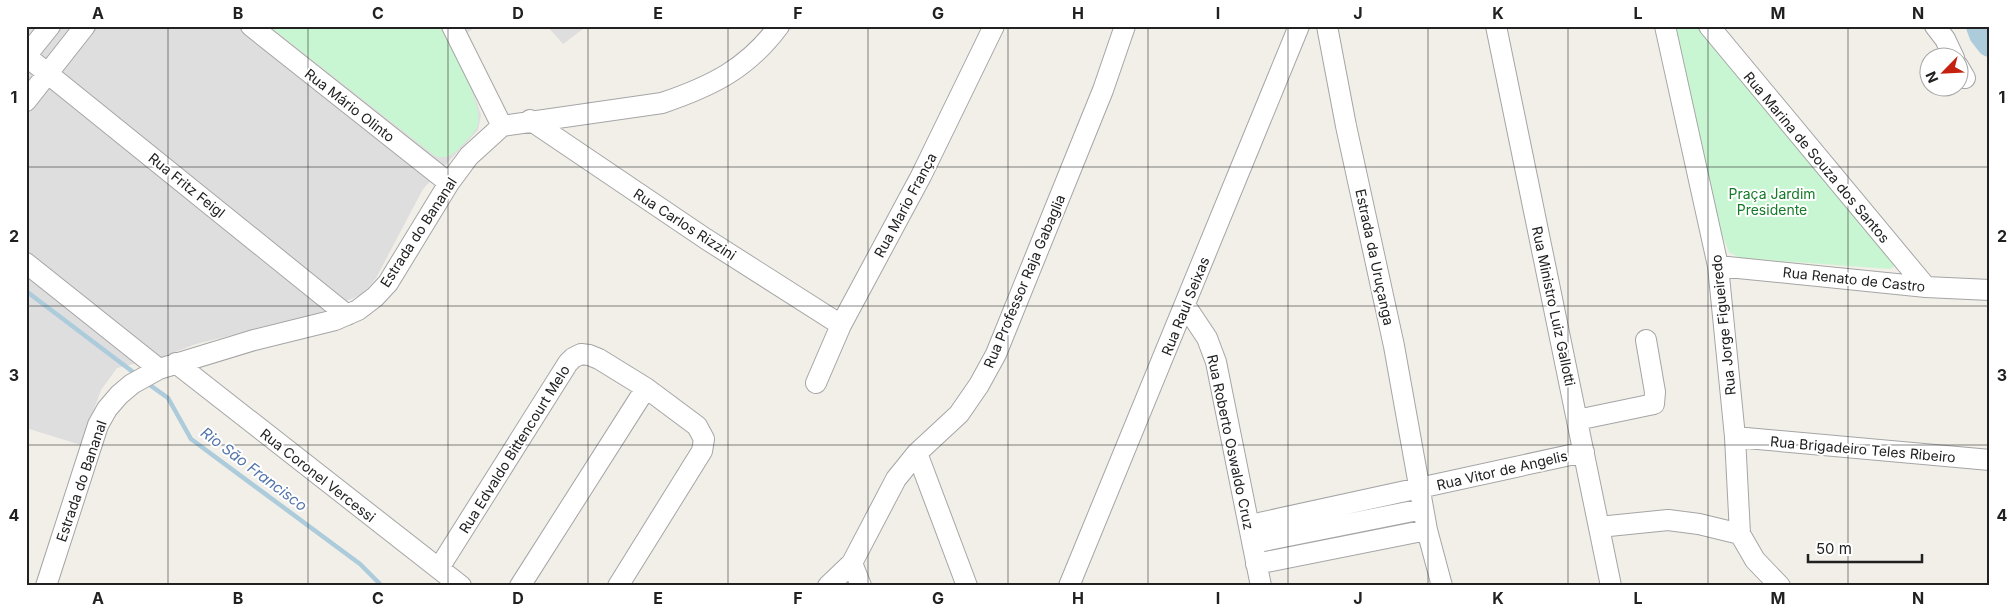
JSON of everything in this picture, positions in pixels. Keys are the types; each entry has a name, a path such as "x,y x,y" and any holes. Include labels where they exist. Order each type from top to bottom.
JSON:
{"street":[{"path":"26,56 50,26"},
{"path":"26,101 85,26"},
{"name":"Rua Mário Olinto","path":"251,26 449,183"},
{"path":"452,26 502,126"},
{"name":"Estrada do Bananal","path":"46,586 98,426 107,409 132,384 163,368 254,340 335,320 347,315 375,297 388,282 449,183 474,151 502,126 530,120 662,103 686,95 712,84 740,68 769,40 779,26"},
{"name":"Rua Mario França","path":"816,384 841,325 921,176 994,26"},
{"name":"Rua Professor Raja Gabaglia","path":"828,586 852,564 896,479 917,453 959,414 980,385 996,354 1103,90 1125,26"},
{"name":"Rua Raul Seixas","path":"1069,586 1299,26"},
{"name":"Estrada da Uruçanga","path":"1327,26 1346,126 1394,346 1427,530 1442,586"},
{"name":"Rua Ministro Luiz Gallotti","path":"1496,26 1611,586"},
{"name":"Rua Jorge Figueiredo","path":"1664,26 1718,266 1735,437 1740,534 1755,560 1780,586"},
{"name":"Rua Marina de Souza dos Santos","path":"1710,26 1926,287"},
{"path":"1935,26 1949,48"},
{"name":"Rua Fritz Feigl","path":"26,56 347,315"},
{"name":"Rua Carlos Rizzini","path":"530,120 706,239 841,325"},
{"name":"Rua Coronel Vercessi","path":"26,263 163,368 315,473 461,586"},
{"name":"Rua Renato de Castro","path":"1718,266 1926,287 1990,290"},
{"name":"Rua Roberto Oswaldo Cruz","path":"1185,305 1207,338 1216,362 1261,586"},
{"path":"1577,420 1654,404 1655,392 1646,340"},
{"name":"Rua Edvaldo Bittencourt Melo","path":"439,568 516,443 573,358 581,354 599,359 646,388 697,426 704,439 702,451 618,586"},
{"path":"520,586 646,388"},
{"name":"Rua Brigadeiro Teles Ribeiro","path":"1735,437 1990,460"},
{"name":"Rua Vitor de Angelis","path":"1420,489 1584,452"},
{"path":"917,453 966,586"},
{"path":"1252,534 1420,489"},
{"path":"1252,534 1423,509"},
{"path":"1599,527 1668,520 1699,524 1740,534"},
{"path":"1256,564 1427,530"},
{"path":"852,564 862,586"}],"shaded area":[{"path":"26,26 476,26 451,47 472,89 481,115 478,130 423,189 376,278 363,294 314,315 196,344 162,357 117,368 101,390 81,445 26,428"},
{"path":"547,26 587,26 563,44"}],"green space":[{"path":"269,26 440,26 472,91 478,117 477,127 470,137 453,153 447,157 435,156"},
{"name":"Praça Jardim Presidente","path":"1676,26 1704,26 1899,263 1890,269 1740,258 1729,252 1716,219"}],"waterway":[{"path":"1980,26 1990,43"},
{"name":"Rio São Francisco","path":"26,291 137,375"},
{"name":"Rio São Francisco","path":"147,383 168,398 191,439 360,564 382,586"}]}
